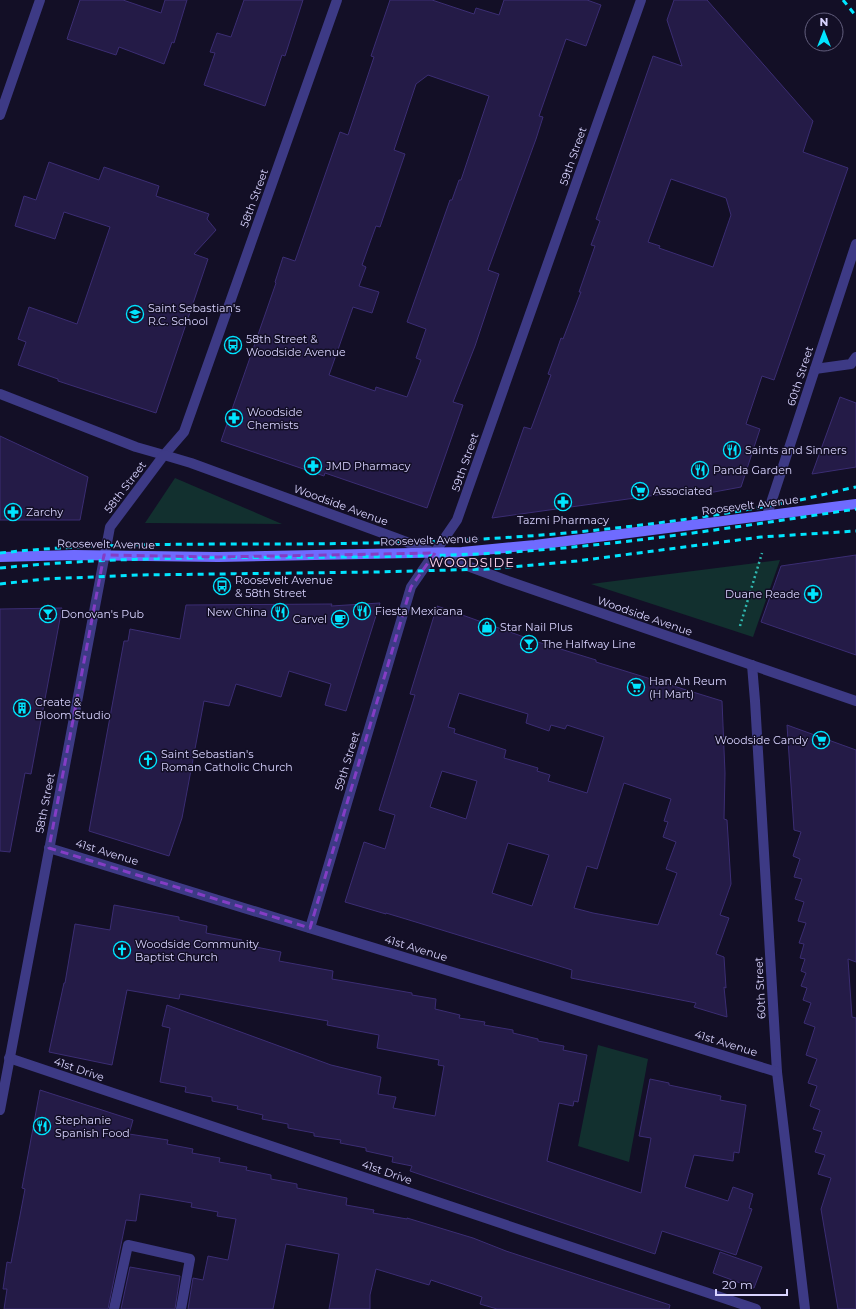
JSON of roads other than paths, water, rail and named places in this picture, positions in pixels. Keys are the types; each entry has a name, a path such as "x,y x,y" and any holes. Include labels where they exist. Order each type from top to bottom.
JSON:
{"main road":[{"name":"Roosevelt Avenue","path":"0,558 74,555 218,557 462,552 535,545 856,504"}],"street":[{"path":"0,115 40,0"},
{"name":"58th Street","path":"0,1110 110,527 164,455 184,432 337,0"},
{"name":"59th Street","path":"310,928 411,587 458,520 641,0"},
{"name":"60th Street","path":"767,515 856,244"},
{"path":"815,369 850,364 856,357"},
{"name":"Woodside Avenue","path":"0,394 136,447 192,463 435,552 454,561 508,581 856,701"},
{"name":"60th Street","path":"752,665 777,1072 805,1309"},
{"name":"41st Avenue","path":"49,848 777,1072"},
{"name":"41st Drive","path":"9,1058 756,1309"},
{"path":"114,1309 128,1245 190,1259 181,1309"}],"railway":[{"path":"843,0 856,16"},
{"path":"0,553 92,546 419,542 472,540 577,532 629,527 732,512 793,501 856,487"},
{"path":"0,568 124,560 434,556 541,550 632,541 856,509"},
{"path":"0,584 45,579 138,575 490,569 577,561 761,537 856,531"}],"place":[{"name":"Saint Sebastian's R.C. School","path":"135,314"},
{"name":"58th Street & Woodside Avenue","path":"233,345"},
{"name":"Woodside Chemists","path":"234,418"},
{"name":"Saints and Sinners","path":"732,450"},
{"name":"JMD Pharmacy","path":"313,466"},
{"name":"Panda Garden","path":"700,470"},
{"name":"Associated","path":"640,491"},
{"name":"Tazmi Pharmacy","path":"563,502"},
{"name":"Zarchy","path":"13,512"},
{"name":"Roosevelt Avenue & 58th Street","path":"222,586"},
{"name":"Duane Reade","path":"813,594"},
{"name":"Fiesta Mexicana","path":"362,611"},
{"name":"New China","path":"280,612"},
{"name":"Donovan's Pub","path":"48,614"},
{"name":"Carvel","path":"340,619"},
{"name":"Star Nail Plus","path":"487,627"},
{"name":"The Halfway Line","path":"529,644"},
{"name":"Han Ah Reum (H Mart)","path":"636,687"},
{"name":"Create & Bloom Studio","path":"22,708"},
{"name":"Woodside Candy","path":"821,740"},
{"name":"Saint Sebastian's Roman Catholic Church","path":"148,760"},
{"name":"Woodside Community Baptist Church","path":"122,950"},
{"name":"Stephanie Spanish Food","path":"42,1126"}],"district":[{"name":"WOODSIDE","path":"472,562"}]}
